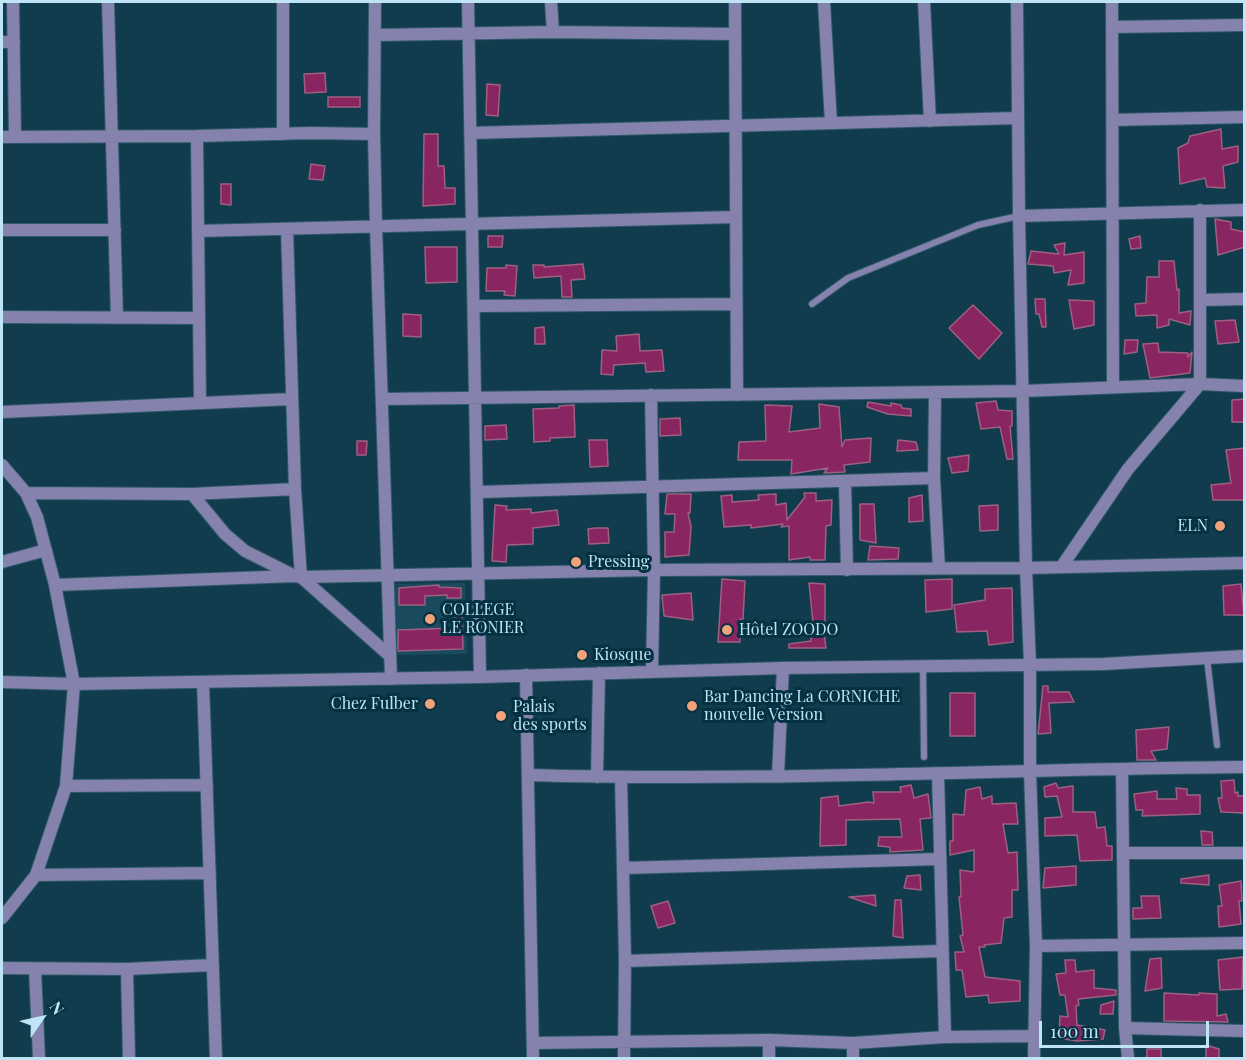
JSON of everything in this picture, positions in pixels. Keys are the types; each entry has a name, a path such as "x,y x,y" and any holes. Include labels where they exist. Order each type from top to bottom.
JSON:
{"street":[{"path":"13,2 8,42 15,136"},
{"path":"108,2 117,318"},
{"path":"283,2 283,134"},
{"path":"375,2 376,226 391,679"},
{"path":"468,2 472,224 477,306 480,677"},
{"path":"551,2 553,33"},
{"path":"735,2 737,394"},
{"path":"824,2 831,123"},
{"path":"924,2 930,121"},
{"path":"1017,2 1017,118 1030,664 1030,771 1036,946 1034,1059"},
{"path":"1112,2 1113,386"},
{"path":"1112,27 1245,25"},
{"path":"376,35 735,34"},
{"path":"1112,120 1245,117"},
{"path":"471,133 1017,118"},
{"path":"2,137 374,134"},
{"path":"197,136 200,402"},
{"path":"1062,566 1128,469 1200,384 1202,300 1200,210"},
{"path":"1019,216 1245,210"},
{"path":"198,231 735,217"},
{"path":"287,229 298,576"},
{"path":"2,230 115,230"},
{"path":"1202,300 1245,298"},
{"path":"477,306 736,304"},
{"path":"2,317 199,318"},
{"path":"383,399 1023,391 1200,384 1245,386"},
{"path":"935,392 934,478 939,568"},
{"path":"651,394 654,570 652,672"},
{"path":"2,412 292,399"},
{"path":"2,465 26,493 37,517 55,585 74,684 66,786 36,875 2,918"},
{"path":"479,492 934,478"},
{"path":"845,482 847,570"},
{"path":"26,493 192,494 295,489"},
{"path":"192,494 225,534 245,551 298,576 390,656"},
{"path":"2,562 46,550"},
{"path":"55,585 479,572 1026,568 1245,562"},
{"path":"2,682 74,684 391,679 783,668 1102,664 1245,656"},
{"path":"778,776 783,668"},
{"path":"597,777 599,673"},
{"path":"526,675 533,1059"},
{"path":"203,682 216,1059"},
{"path":"529,775 621,777 938,774 1245,766"},
{"path":"1122,769 1125,1028 1128,1059"},
{"path":"938,774 945,1036"},
{"path":"621,777 625,961 624,1059"},
{"path":"66,786 207,786"},
{"path":"1123,853 1245,853"},
{"path":"623,868 940,859"},
{"path":"36,875 210,873"},
{"path":"1036,946 1245,943"},
{"path":"625,961 942,951"},
{"path":"2,968 127,969 213,965"},
{"path":"35,969 39,1059"},
{"path":"127,969 129,1059"},
{"path":"1125,1028 1245,1031"},
{"path":"534,1043 769,1040 853,1043 945,1036 1033,1036"},
{"path":"769,1040 770,1059"},
{"path":"853,1043 853,1059"}],"lane":[{"path":"812,304 848,278 978,225 1001,218 1019,216"},
{"path":"1207,657 1217,745"},
{"path":"923,666 924,757"}],"shaded area":[{"name":"COLLEGE LE RONIER","path":"465,583 467,654 395,655 394,584"}],"building":[{"path":"325,73 326,92 305,93 304,74"},
{"path":"487,84 500,85 498,116 486,115"},
{"path":"328,97 360,97 360,107 328,107"},
{"path":"1221,129 1222,149 1238,146 1238,162 1223,166 1225,188 1207,187 1205,178 1180,184 1178,148 1188,143 1190,136"},
{"path":"424,134 438,134 438,166 444,166 445,188 455,188 455,204 423,206"},
{"path":"311,164 325,166 323,180 309,179"},
{"path":"221,184 231,184 231,205 221,204"},
{"path":"1215,219 1231,222 1231,229 1245,232 1245,247 1218,255"},
{"path":"488,236 503,236 502,247 488,247"},
{"path":"1140,236 1141,248 1131,249 1129,239"},
{"path":"1065,243 1064,255 1084,252 1084,283 1068,285 1071,270 1054,273 1053,266 1028,264 1031,251 1059,254 1054,245"},
{"path":"425,247 457,247 457,282 426,283"},
{"path":"1159,261 1174,261 1177,290 1179,289 1179,313 1191,311 1190,325 1169,319 1169,325 1157,328 1157,315 1136,316 1135,304 1146,303 1147,277 1159,277"},
{"path":"583,264 585,279 571,280 572,297 562,297 561,276 534,278 533,265 544,265 544,267"},
{"path":"506,265 517,266 515,296 504,295 505,291 486,291 487,268 506,268"},
{"path":"1035,299 1045,299 1046,327 1042,327 1039,314 1036,314"},
{"path":"1069,300 1094,301 1094,325 1074,329"},
{"path":"973,305 1002,333 979,359 949,328"},
{"path":"403,314 421,315 421,337 403,336"},
{"path":"1235,320 1239,342 1218,344 1215,321"},
{"path":"544,327 545,344 535,344 535,328"},
{"path":"639,334 640,351 662,350 664,371 646,372 645,363 614,365 613,375 601,374 602,350 617,351 616,336"},
{"path":"1125,340 1138,340 1137,352 1124,354"},
{"path":"1158,343 1159,352 1188,353 1188,357 1192,352 1190,373 1150,378 1143,344"},
{"path":"1245,399 1245,422 1232,422 1232,400"},
{"path":"996,401 998,410 1012,411 1012,426 1010,426 1013,459 1007,459 1000,427 981,429 976,403"},
{"path":"868,402 891,406 891,403 901,405 902,408 911,409 911,416 888,414 867,407"},
{"path":"819,404 839,407 842,447 845,440 871,438 870,462 844,465 845,472 824,473 828,468 791,474 792,460 738,460 739,442 766,441 765,405 792,406 789,432 820,428"},
{"path":"574,405 575,437 550,438 550,441 534,442 533,409"},
{"path":"680,418 681,435 660,436 660,419"},
{"path":"506,425 507,439 485,440 485,426"},
{"path":"589,440 607,440 608,466 590,467"},
{"path":"898,440 916,442 918,450 897,451"},
{"path":"357,441 367,441 366,455 357,455"},
{"path":"1245,448 1245,500 1213,500 1211,485 1231,483 1226,450"},
{"path":"969,455 968,471 952,473 948,458"},
{"path":"804,493 816,493 816,501 832,500 831,525 826,526 825,560 810,560 810,557 789,560 789,526 781,527 783,524 751,528 751,525 724,527 721,496 732,495 732,502 759,500 758,495 776,494 776,505 786,503 787,520 805,497"},
{"path":"667,494 691,494 690,513 688,513 691,527 689,555 665,557 665,532 674,532 675,514 665,514"},
{"path":"922,495 923,521 909,522 909,498"},
{"path":"860,504 874,504 876,543 860,540"},
{"path":"495,505 507,506 506,510 531,509 531,513 557,510 559,525 533,528 533,544 507,545 506,562 492,561"},
{"path":"998,505 998,530 980,531 979,506"},
{"path":"608,528 609,543 589,544 588,529"},
{"path":"870,546 899,548 898,559 868,560"},
{"path":"722,579 745,581 743,619 740,619 740,642 718,642"},
{"path":"952,579 952,609 926,612 925,580"},
{"path":"809,583 825,584 825,626 823,626 826,648 789,648 789,644 811,641 811,634 814,633"},
{"path":"1241,584 1244,615 1224,615 1223,586"},
{"path":"439,585 439,587 461,588 461,598 447,598 447,595 425,596 425,605 399,605 399,588"},
{"path":"1012,588 1013,642 989,645 987,631 957,632 954,605 985,600 985,589"},
{"path":"691,593 693,620 664,616 662,595"},
{"path":"453,617 462,617 463,649 398,651 398,630 453,628"},
{"path":"1043,686 1048,686 1048,692 1069,692 1074,702 1049,703 1051,733 1038,734"},
{"path":"950,693 975,693 975,736 950,736"},
{"path":"1169,727 1167,749 1151,751 1156,760 1137,760 1136,730"},
{"path":"1234,780 1235,793 1238,792 1238,796 1245,796 1245,813 1221,812 1218,798 1222,798 1221,781"},
{"path":"1056,783 1058,788 1073,786 1073,812 1095,812 1097,828 1105,827 1107,846 1112,846 1112,860 1080,861 1077,835 1045,836 1045,818 1062,817 1057,796 1045,797 1044,787"},
{"path":"911,785 914,798 928,794 931,818 920,819 923,850 890,852 890,847 878,846 879,837 902,837 900,819 846,820 846,845 820,846 821,798 838,796 839,806 874,803 873,792 901,792 900,787"},
{"path":"980,787 982,799 992,796 992,804 1016,803 1018,824 1003,824 1008,853 1017,852 1018,890 1012,890 1012,917 1004,918 1001,943 979,947 985,977 1020,981 1020,1001 989,1003 988,995 966,997 962,970 956,970 955,952 964,952 960,936 963,935 959,897 961,897 960,870 974,872 974,850 950,855 950,841 953,841 953,814 964,815 966,790"},
{"path":"1176,788 1187,789 1187,795 1200,795 1200,814 1142,816 1143,810 1136,810 1134,794 1157,791 1157,799 1177,799"},
{"path":"1201,831 1212,832 1213,845 1202,845"},
{"path":"1076,866 1076,885 1043,888 1045,868"},
{"path":"920,875 921,890 904,888 907,876"},
{"path":"1209,875 1209,885 1181,883 1181,879"},
{"path":"1241,881 1242,901 1239,901 1241,924 1219,927 1218,906 1222,906 1219,885"},
{"path":"875,895 876,906 849,897"},
{"path":"1141,896 1159,896 1161,918 1133,919 1133,908 1142,908"},
{"path":"895,900 901,900 903,938 893,936"},
{"path":"668,901 675,923 658,928 651,906"},
{"path":"1243,957 1242,989 1220,990 1218,960"},
{"path":"1161,958 1162,988 1145,991 1150,959"},
{"path":"1065,960 1075,960 1076,972 1094,970 1094,988 1116,990 1116,995 1078,999 1079,1005 1076,1006 1077,1025 1105,1030 1103,1039 1077,1041 1059,1038 1060,1016 1068,1017 1065,995 1060,995 1056,974 1066,973"},
{"path":"1164,993 1217,994 1217,1016 1226,1014 1228,1022 1164,1021"},
{"path":"1114,1001 1113,1014 1100,1014 1101,1005"},
{"path":"1206,1045 1219,1049 1219,1059 1206,1059"},
{"path":"1147,1049 1161,1049 1161,1059 1147,1059"}],"place":[{"name":"ELN","path":"1220,526"},
{"name":"Pressing","path":"576,562"},
{"name":"COLLEGE LE RONIER","path":"430,619"},
{"name":"Hôtel ZOODO","path":"727,630"},
{"name":"Kiosque","path":"582,655"},
{"name":"Chez Fulber","path":"430,704"},
{"name":"Bar Dancing La CORNICHE nouvelle Version","path":"692,706"},
{"name":"Palais des sports","path":"501,716"}]}
